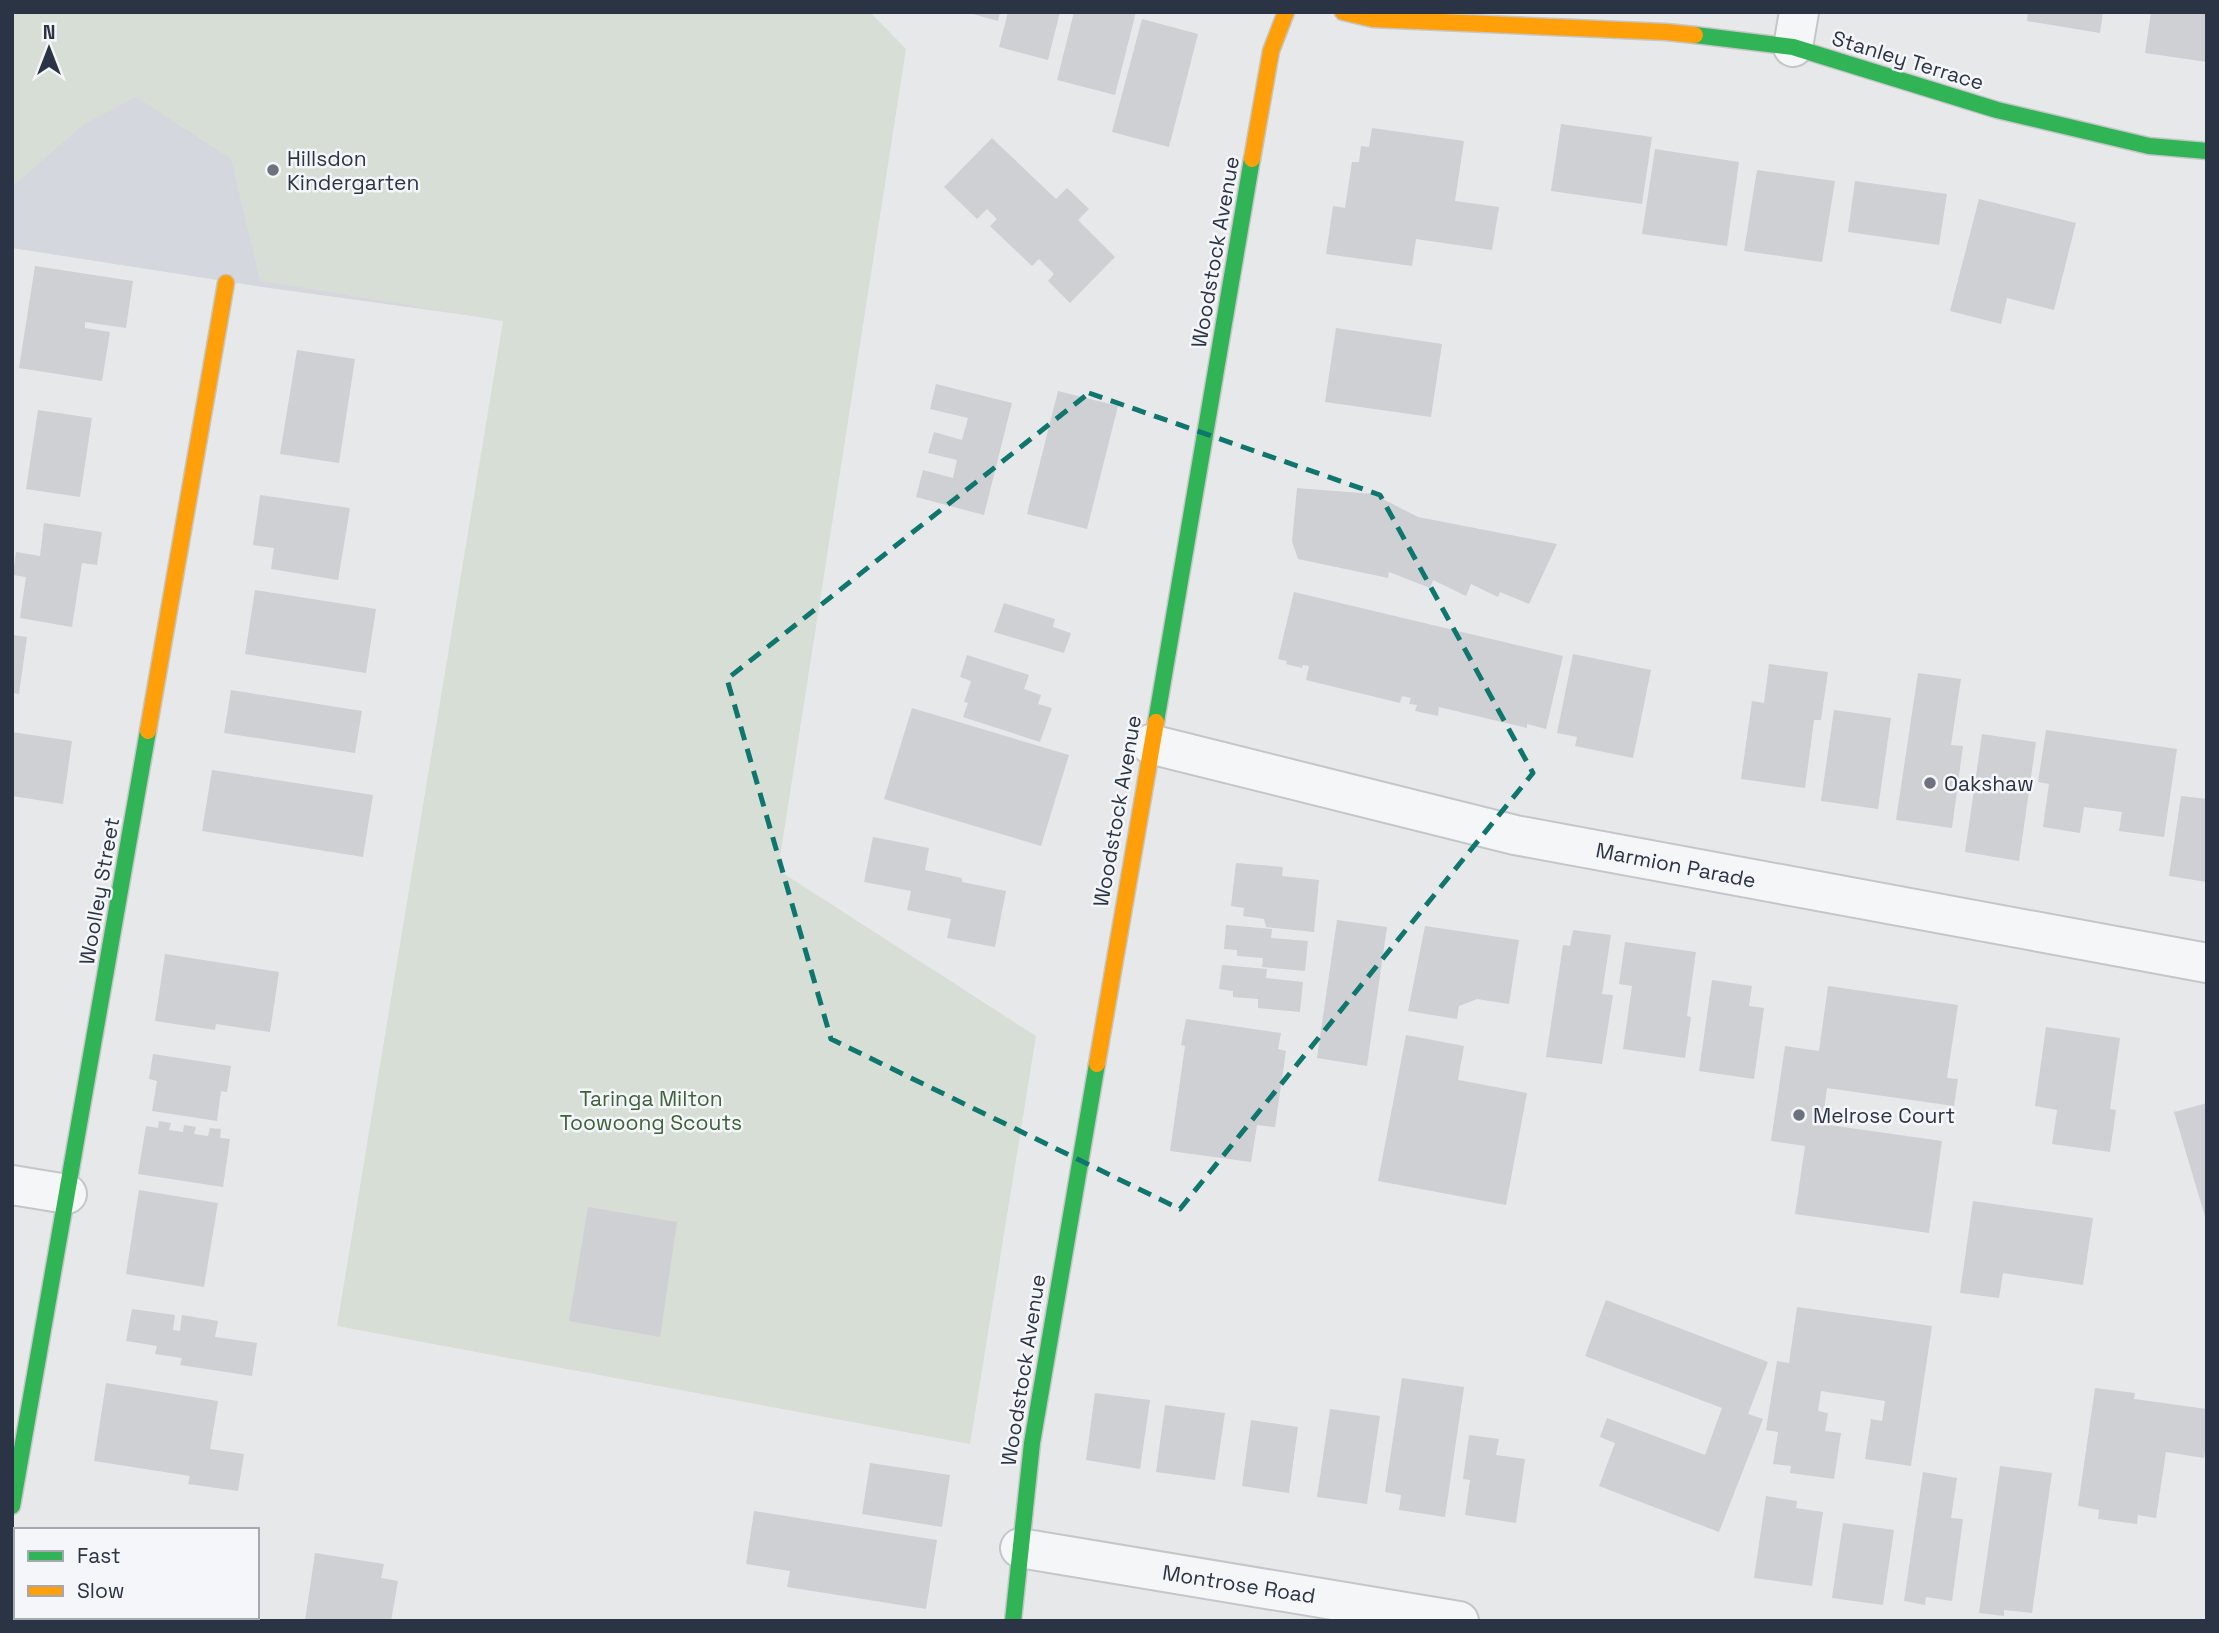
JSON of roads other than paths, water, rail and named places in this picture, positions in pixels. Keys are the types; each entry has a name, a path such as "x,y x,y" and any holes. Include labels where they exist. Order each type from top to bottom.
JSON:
{"street":[{"name":"Woodstock Avenue","path":"1013,1621 1034,1429 1150,744 1271,51 1286,12"},
{"name":"Stanley Terrace","path":"1343,12 1373,19 1666,32 1796,30 2010,113 2149,146 2207,150"},
{"name":"Woolley Street","path":"12,1506 226,283"},
{"name":"Marmion Parade","path":"1150,744 1515,835 2207,963"},
{"path":"12,1185 67,1194"},
{"name":"Montrose Road","path":"1020,1548 1459,1621"}],"place":[{"name":"Hillsdon Kindergarten","path":"273,170"},
{"name":"Oakshaw","path":"1930,783"},
{"name":"Melrose Court","path":"1799,1115"}],"park label":[{"name":"Taringa Milton Toowoong Scouts","path":"651,1110"}]}
